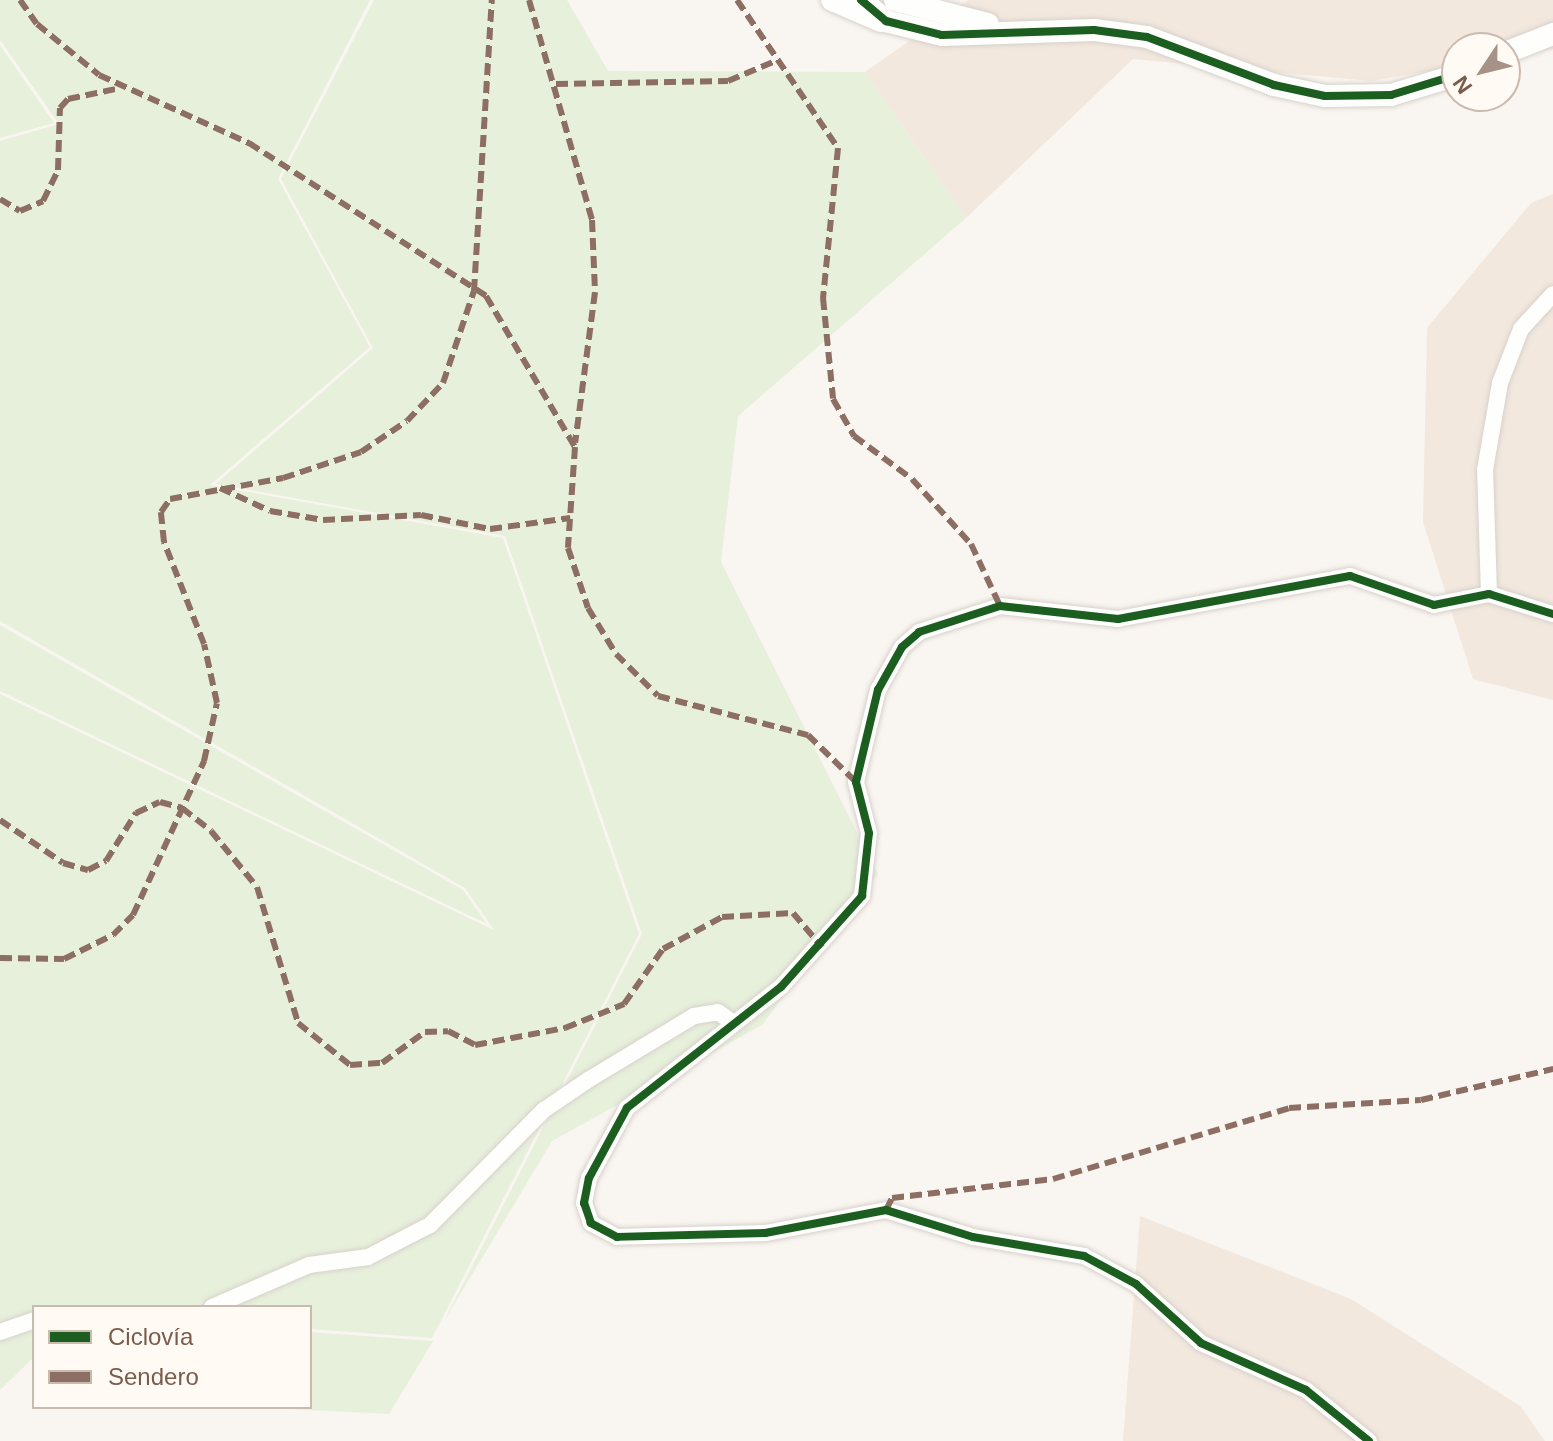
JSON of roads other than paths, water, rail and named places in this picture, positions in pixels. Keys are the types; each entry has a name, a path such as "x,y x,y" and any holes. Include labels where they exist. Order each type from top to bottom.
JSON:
{"street":[{"path":"834,0 864,0 925,22 953,18"},
{"path":"834,0 886,21 942,35 1029,30"},
{"path":"864,0 886,21"},
{"path":"895,0 953,18 1029,30 1147,37 1274,85 1325,96 1391,95 1441,80"},
{"path":"1521,47 1553,34"},
{"path":"1489,594 1485,470 1500,383 1521,329 1553,294"},
{"path":"1369,1441 1306,1390 1201,1343 1136,1284 1084,1256 973,1237 886,1210 765,1233 617,1237 591,1223 584,1203 608,1132 732,1022 781,987 862,896 869,833 856,782 878,690 902,647 919,632 1000,606 1118,619 1177,613 1337,577 1447,607 1489,594 1553,614"},
{"path":"217,1305 309,1265 368,1257 430,1225 544,1110 588,1080 694,1016 718,1012 732,1022"},
{"path":"0,1332 32,1321"}]}
